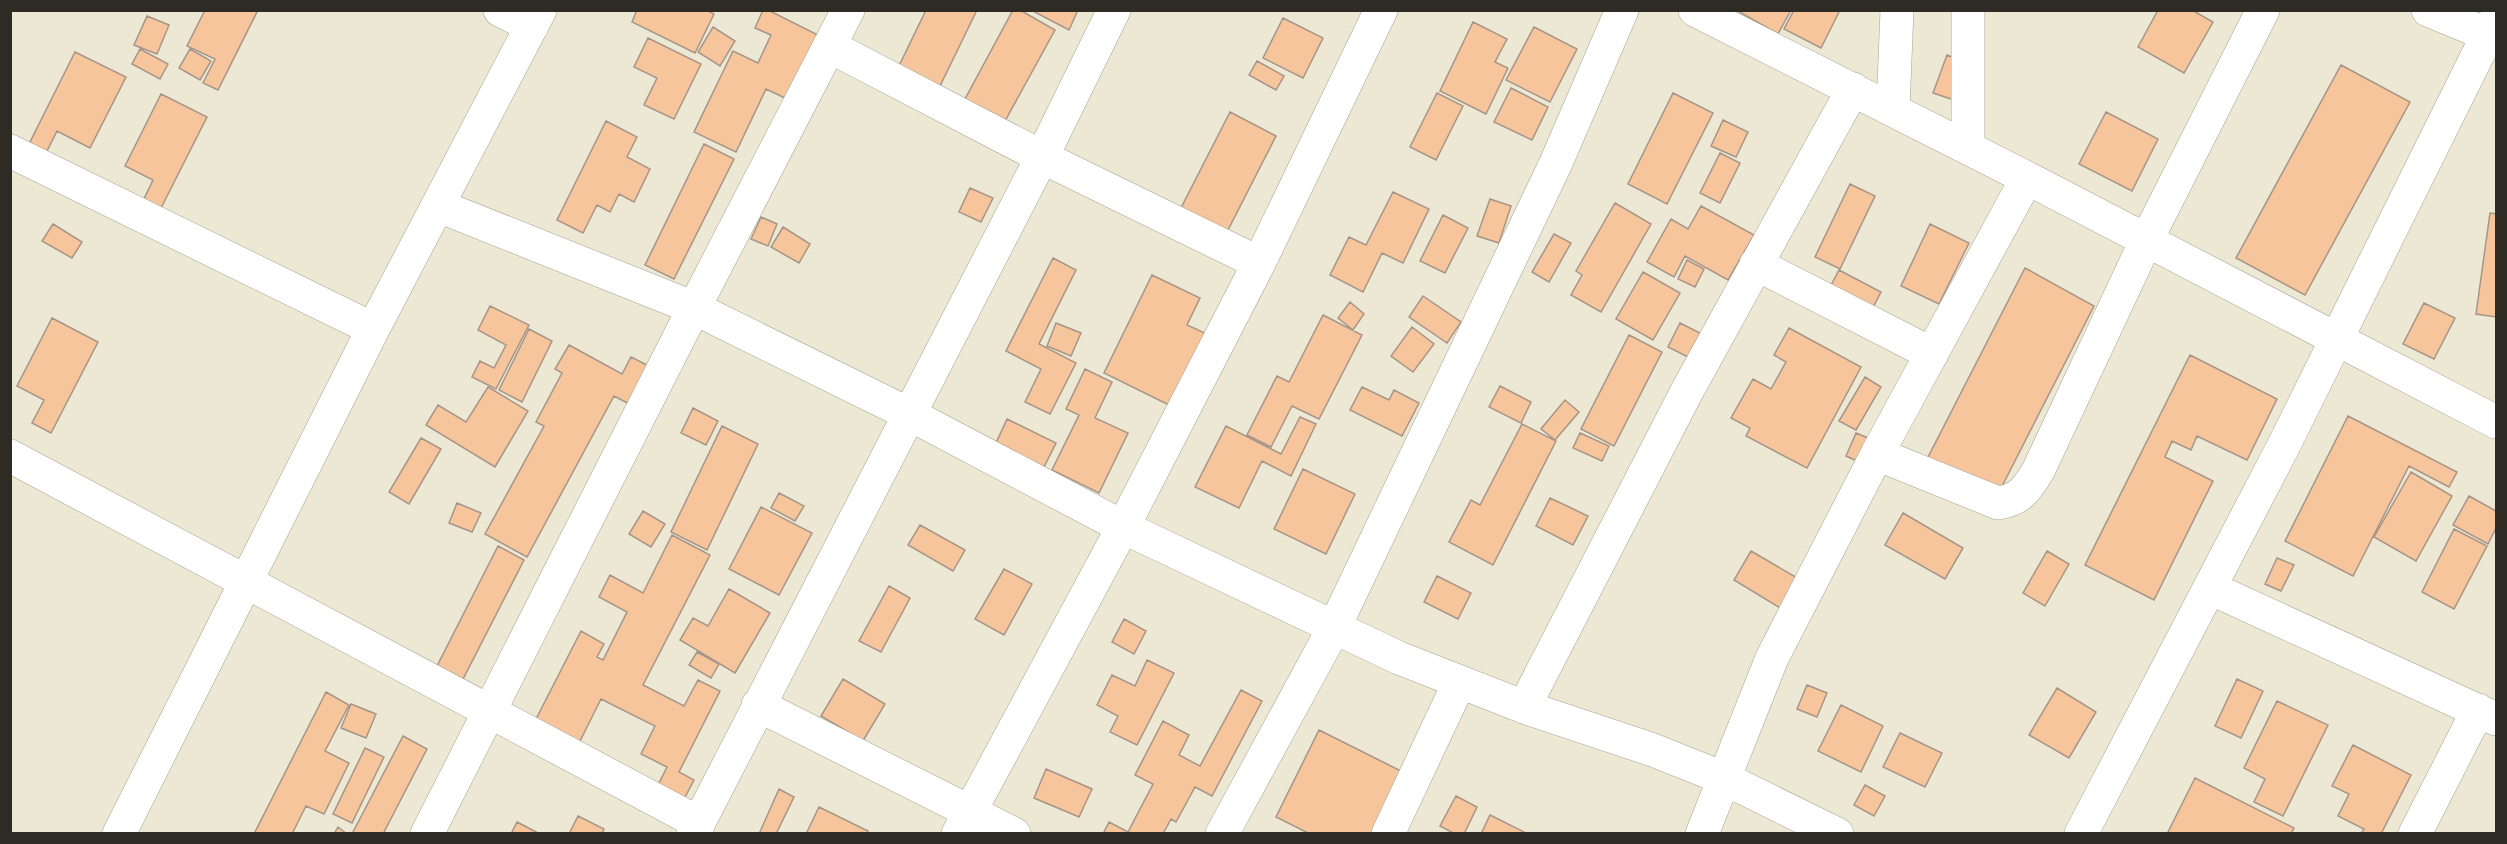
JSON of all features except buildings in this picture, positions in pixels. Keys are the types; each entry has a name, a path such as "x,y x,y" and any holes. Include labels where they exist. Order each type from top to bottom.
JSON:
{"street":[{"path":"119,834 373,329 536,18 500,10"},
{"path":"427,834 848,10"},
{"path":"10,456 488,712 696,828 1042,157 1114,10"},
{"path":"964,822 1123,527 1259,263 1381,10"},
{"path":"1222,834 1334,628 1555,165 1622,10"},
{"path":"1695,10 2027,178 2496,422"},
{"path":"1893,110 1897,10"},
{"path":"1968,10 1968,148"},
{"path":"1878,454 1998,503 2011,501 2024,494 2038,471 2146,241 2263,10"},
{"path":"2081,834 2282,449 2336,338 2494,30 2428,10"},
{"path":"831,47 1042,157 1259,263"},
{"path":"1524,707 1686,393 1853,89"},
{"path":"10,151 373,329"},
{"path":"1702,834 1772,658 1878,454 2027,178"},
{"path":"439,206 694,308 909,414 1123,527 1334,628 1459,683 1653,750 1723,778 1838,834"},
{"path":"1756,264 1932,354"},
{"path":"2210,588 2487,715 2415,834"},
{"path":"1388,834 1459,683"},
{"path":"758,705 964,822 1014,834"}]}
